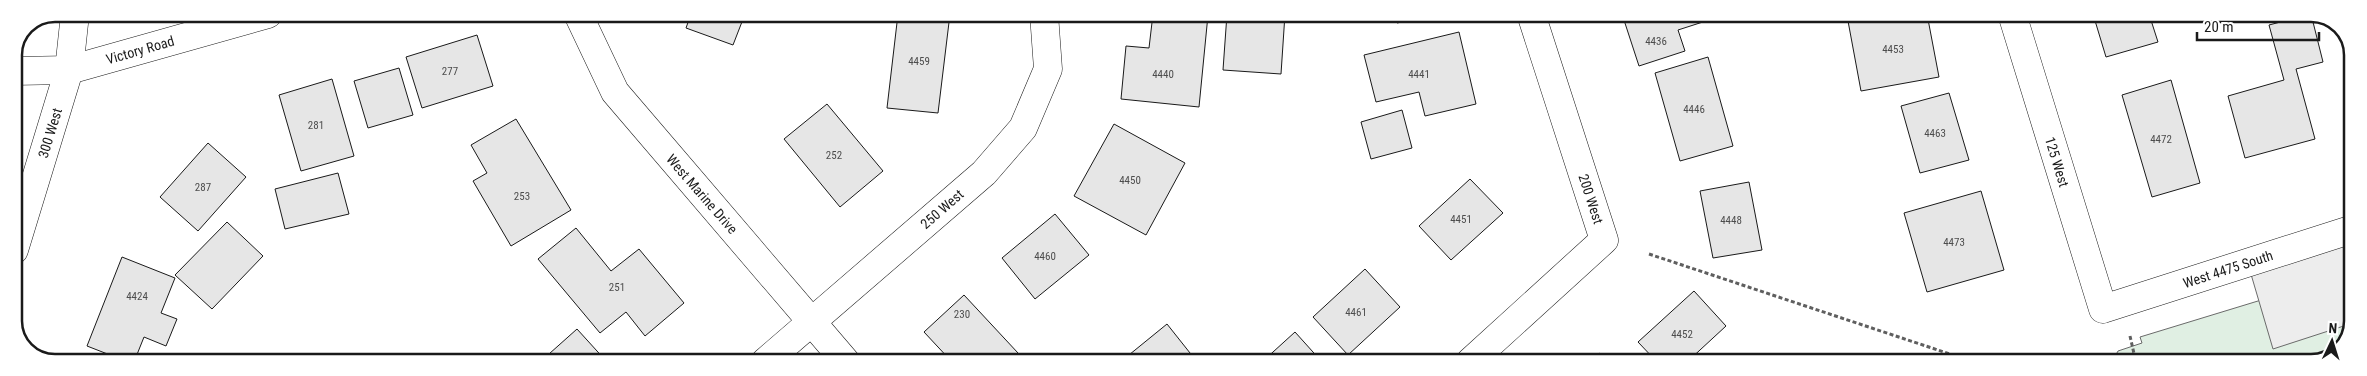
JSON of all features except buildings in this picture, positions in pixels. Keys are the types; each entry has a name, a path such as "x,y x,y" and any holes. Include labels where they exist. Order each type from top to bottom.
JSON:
{"street":[{"name":"300 West","path":"23,222 69,70 74,23"},
{"name":"Victory Road","path":"22,72 69,70 236,23"},
{"name":"West Marine Drive","path":"582,23 615,92 839,353"},
{"name":"250 West","path":"775,353 984,172 1024,128 1048,69 1045,23"},
{"name":"200 West","path":"1479,354 1604,240 1534,23"},
{"name":"125 West","path":"2015,23 2103,309"},
{"name":"West 4475 South","path":"2103,309 2344,232"}],"path":[{"path":"1649,254 1949,354"},
{"path":"2129,333 2134,354"}],"green space":[{"path":"2344,275 2343,329 2338,341 2328,349 2318,353 2116,354 2118,351 2142,343 2140,337"}],"shaded area":[{"path":"2344,236 2344,326 2273,349 2248,264"}]}
